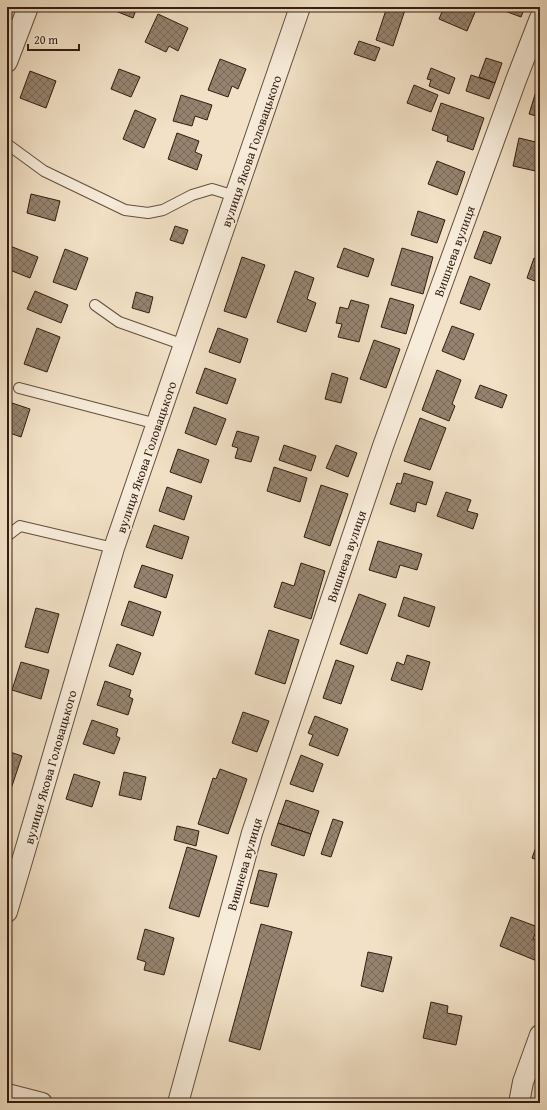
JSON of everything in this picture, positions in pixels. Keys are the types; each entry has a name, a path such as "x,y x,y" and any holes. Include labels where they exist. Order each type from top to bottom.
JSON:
{"street":[{"path":"7,62 28,7"},
{"name":"вулиця Якова Головацького","path":"7,912 114,548 300,7"},
{"name":"Вишнева вулиця","path":"178,1103 252,832 383,446 540,18"},
{"path":"519,1103 523,1082 540,1035"},
{"path":"7,1094 42,1103"}],"lane":[{"path":"7,144 44,171 125,210 148,213 163,210 192,195 212,190 235,196"},
{"path":"95,305 119,322 184,345"},
{"path":"19,388 157,424"},
{"path":"7,536 20,526 114,548"}],"building":[{"path":"7,7 12,7 10,13 7,12"},
{"path":"114,7 137,7 133,18 113,10"},
{"path":"387,7 406,7 393,46 376,40"},
{"path":"444,7 469,7 476,10 467,31 439,19"},
{"path":"494,7 525,7 521,17"},
{"path":"158,14 188,28 178,51 169,46 166,52 145,42"},
{"path":"359,41 380,48 375,61 354,54"},
{"path":"486,58 502,63 495,83 479,77"},
{"path":"220,59 246,69 238,89 232,86 228,97 208,90"},
{"path":"431,68 455,78 449,94 429,86 431,80 427,79"},
{"path":"119,69 140,77 131,97 111,89"},
{"path":"30,71 56,81 46,108 20,98"},
{"path":"471,75 495,83 489,99 466,91"},
{"path":"414,85 438,95 431,112 407,103"},
{"path":"538,85 540,86 540,117 529,114"},
{"path":"181,95 212,105 207,120 195,116 192,126 173,121"},
{"path":"441,103 484,118 473,150 447,141 448,136 432,130"},
{"path":"135,110 156,119 144,148 123,139"},
{"path":"177,133 199,141 195,152 202,155 197,170 168,159"},
{"path":"519,138 540,143 540,172 513,166"},
{"path":"437,161 465,172 457,195 428,184"},
{"path":"31,194 60,201 55,221 27,213"},
{"path":"418,211 445,220 437,243 411,235"},
{"path":"175,226 188,230 183,244 170,240"},
{"path":"484,231 501,237 491,264 474,258"},
{"path":"10,246 38,257 30,278 7,269 7,256"},
{"path":"344,248 374,259 368,277 337,267"},
{"path":"402,248 433,257 423,294 391,285"},
{"path":"65,249 88,258 76,290 53,282"},
{"path":"242,257 265,265 246,318 224,311"},
{"path":"534,258 540,260 540,283 527,278"},
{"path":"295,271 314,278 307,299 316,303 306,332 277,322"},
{"path":"470,276 490,284 480,310 460,303"},
{"path":"35,291 68,305 61,323 27,309"},
{"path":"136,292 153,297 149,313 132,308"},
{"path":"390,298 414,305 406,334 381,327"},
{"path":"351,300 369,305 359,342 338,337 342,324 336,323 340,307 348,309"},
{"path":"452,326 474,334 464,360 442,351"},
{"path":"37,328 60,337 47,372 24,364"},
{"path":"218,328 248,339 240,363 209,352"},
{"path":"374,340 400,349 386,388 360,379"},
{"path":"205,368 236,379 227,404 196,393"},
{"path":"437,370 461,380 452,404 455,406 449,421 422,410"},
{"path":"332,373 348,378 341,403 325,399"},
{"path":"480,385 507,395 502,408 475,398"},
{"path":"9,402 30,409 21,437 7,432 7,409"},
{"path":"194,407 226,419 216,445 185,433"},
{"path":"420,418 446,428 430,470 404,461"},
{"path":"237,431 259,437 251,462 235,458 238,448 232,446"},
{"path":"284,445 316,456 311,471 279,460"},
{"path":"336,445 357,453 348,477 326,468"},
{"path":"178,449 209,460 201,483 170,472"},
{"path":"274,467 307,478 300,502 267,491"},
{"path":"404,473 433,482 426,505 417,502 415,512 390,504 397,483 401,484"},
{"path":"321,485 348,494 330,546 304,537"},
{"path":"167,487 192,496 184,520 159,511"},
{"path":"446,492 471,500 467,511 478,514 473,529 437,516"},
{"path":"154,525 189,537 182,559 146,547"},
{"path":"378,541 422,554 417,570 400,565 396,578 369,570"},
{"path":"301,563 325,571 311,619 274,607 282,582 294,586"},
{"path":"142,565 173,575 166,598 134,587"},
{"path":"359,594 386,604 367,654 340,644"},
{"path":"404,597 435,607 429,627 398,616"},
{"path":"129,601 161,612 153,636 121,625"},
{"path":"36,608 59,614 48,653 25,647"},
{"path":"269,630 299,640 285,684 255,674"},
{"path":"117,644 141,653 133,675 109,666"},
{"path":"407,655 430,662 422,690 391,680 397,662 404,665"},
{"path":"336,660 354,666 341,704 323,698"},
{"path":"21,662 49,670 41,699 12,690"},
{"path":"105,681 131,690 129,697 133,699 128,715 97,705"},
{"path":"243,712 269,721 257,752 232,743"},
{"path":"315,716 348,729 338,756 309,745 313,735 308,733"},
{"path":"92,720 118,729 116,736 120,738 114,754 83,744"},
{"path":"7,751 22,756 7,801"},
{"path":"301,755 323,764 313,792 290,784"},
{"path":"220,769 247,779 228,834 198,824 213,778 216,779"},
{"path":"124,772 146,777 141,800 119,795"},
{"path":"74,774 100,782 92,807 66,799"},
{"path":"286,800 319,811 311,834 278,823"},
{"path":"333,819 343,822 331,857 321,854"},
{"path":"278,823 311,834 304,856 271,845"},
{"path":"177,826 199,831 196,846 174,840"},
{"path":"540,836 540,861 532,858"},
{"path":"187,847 217,856 199,917 169,908"},
{"path":"259,870 277,874 268,907 250,903"},
{"path":"511,917 538,927 533,939 540,942 540,953 537,961 500,946"},
{"path":"261,924 292,932 260,1050 229,1041"},
{"path":"145,929 174,938 164,975 144,970 146,962 137,959"},
{"path":"368,952 392,957 383,992 361,986"},
{"path":"431,1002 448,1006 447,1013 462,1016 456,1045 423,1038"}]}
